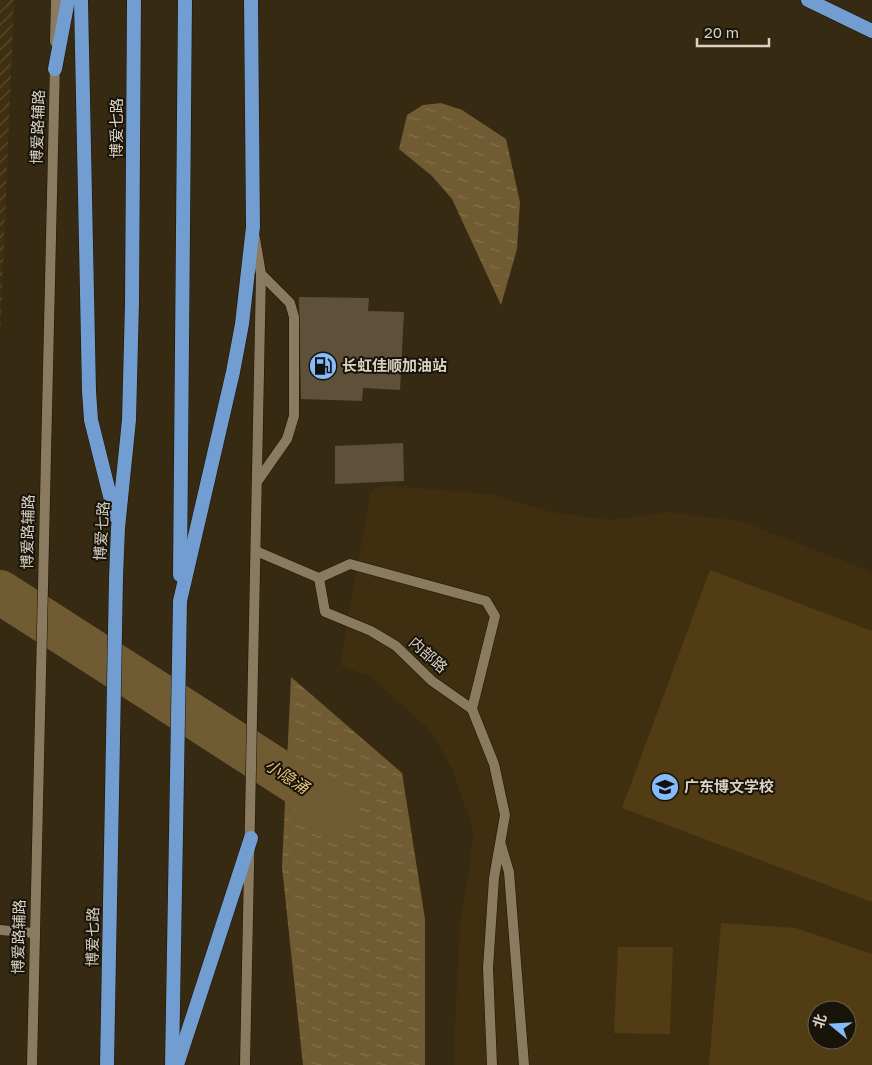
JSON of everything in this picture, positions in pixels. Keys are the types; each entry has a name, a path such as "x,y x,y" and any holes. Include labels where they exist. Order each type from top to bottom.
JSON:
{"highway":[{"path":"55,69 68,0"},
{"path":"81,0 91,420 118,528"},
{"name":"博爱七路","path":"107,1065 116,578 118,528 129,400 134,0"},
{"path":"172,1065 180,621 185,0"},
{"path":"180,601 233,372 242,324 253,227 251,0"},
{"path":"808,0 872,31"},
{"path":"177,1065 251,838"}],"street":[{"name":"博爱路辅路","path":"32,1065 56,0"},
{"path":"245,1065 261,274 253,227"},
{"path":"257,482 287,439 294,416 294,317 290,303 261,274"},
{"path":"256,551 319,578 350,564 486,601 495,616 472,710 494,764 505,815 494,878 488,968 492,1065"},
{"name":"内部路","path":"319,578 325,612 371,631 396,646 432,681 472,710"},
{"path":"501,845 510,872 524,1065"},
{"path":"0,930 34,934"}],"shaded area":[{"path":"0,0 14,0 0,338"},
{"name":"广东博文学校","path":"389,486 491,494 550,512 611,520 669,512 740,521 872,572 872,1065 455,1065 454,1046 460,927 474,833 453,771 432,732 371,677 340,665 370,494 377,487"},
{"path":"710,570 872,631 872,902 622,808"},
{"path":"721,923 796,928 872,954 872,1065 709,1065"},
{"path":"618,947 673,947 670,1034 614,1033"}],"water":[{"path":"441,103 462,110 506,139 520,202 517,249 501,305 452,199 432,176 399,149 407,115 423,105"},
{"path":"291,677 402,773 425,919 425,1065 303,1065 282,867"}],"building":[{"path":"299,297 369,298 368,311 404,312 400,390 363,388 362,401 301,399"},
{"path":"403,443 404,481 335,484 335,446"}],"waterway":[{"name":"小隐涌","path":"0,592 336,808"}],"place":[{"name":"长虹佳顺加油站","path":"323,366"},
{"name":"广东博文学校","path":"665,787"}]}
